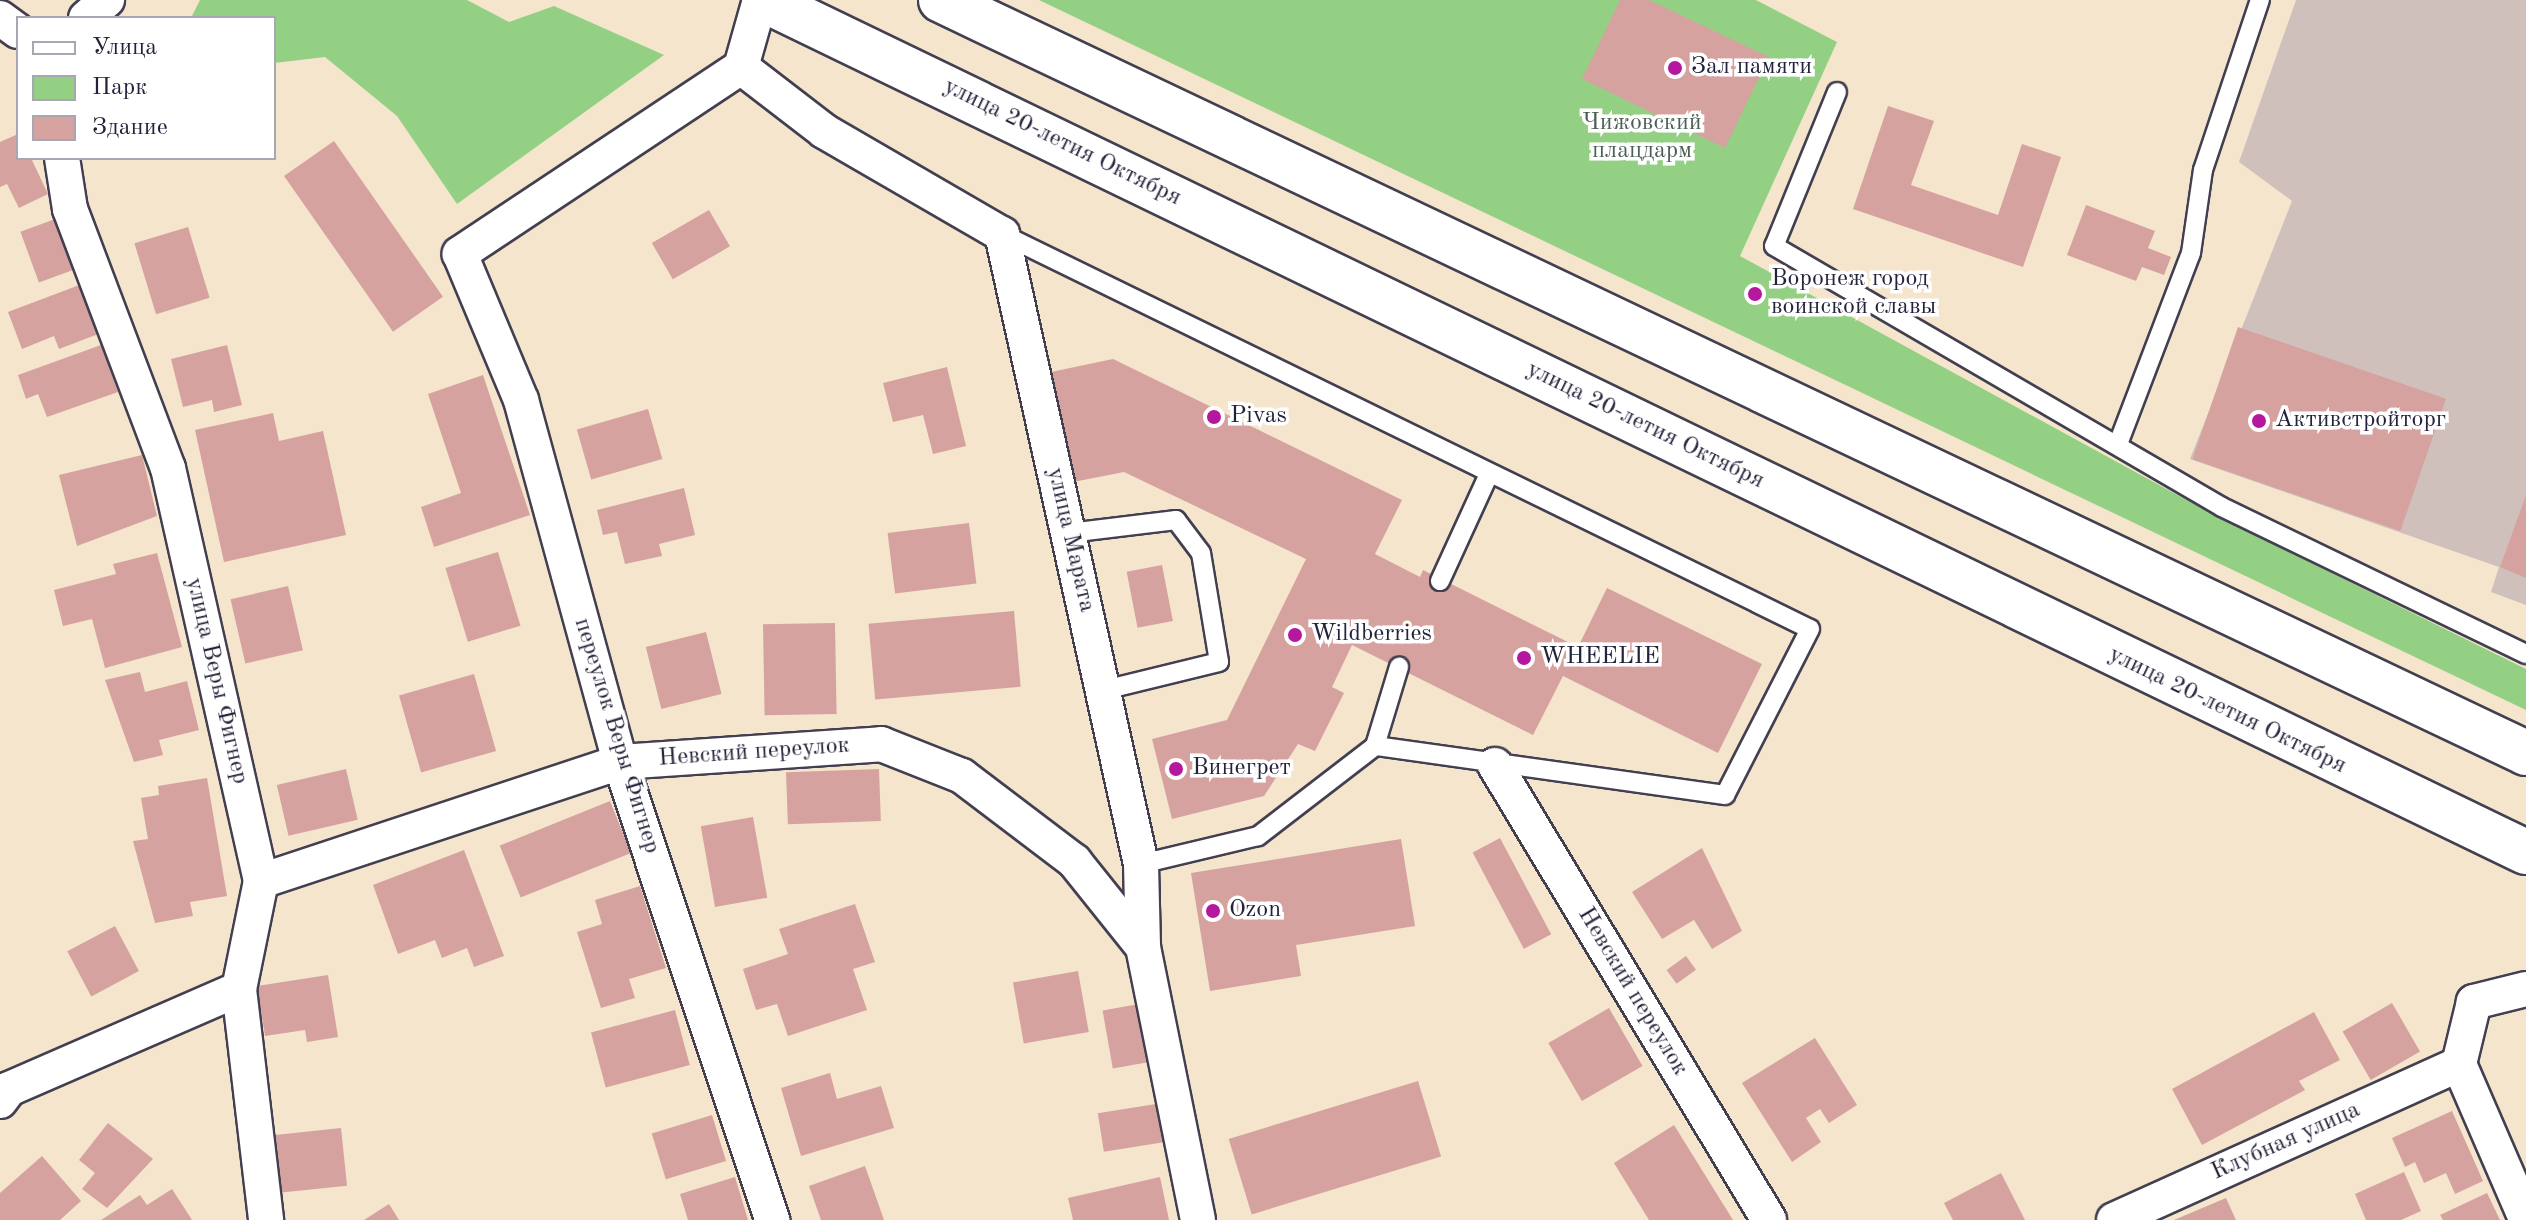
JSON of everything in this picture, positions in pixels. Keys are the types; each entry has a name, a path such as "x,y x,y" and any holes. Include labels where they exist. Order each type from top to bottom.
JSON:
{"main road":[{"name":"улица 20-летия Октября","path":"762,0 2526,852"},
{"path":"941,0 2526,753"}],"street":[{"path":"88,16 107,0"},
{"path":"762,0 741,67 824,131 1002,234"},
{"name":"переулок Веры Фигнер","path":"741,67 460,254 521,400 620,762 772,1220"},
{"name":"улица Веры Фигнер","path":"62,160 70,209 168,468 261,881 239,989 266,1220"},
{"name":"улица Марата","path":"1002,234 1141,864 1143,947 1198,1220"},
{"name":"Невский переулок","path":"261,881 620,762 881,744 962,776 1049,842 1143,947"},
{"name":"Невский переулок","path":"1495,765 1769,1220"},
{"path":"3,1092 239,989"},
{"path":"2526,989 2474,1002 2459,1064 2526,1219"},
{"name":"Клубная улица","path":"2114,1220 2459,1064"}],"lane":[{"path":"2118,444 2191,253 2203,170 2260,0"},
{"path":"1837,92 1774,246 2222,507 2526,654"},
{"path":"1002,234 1810,629 1725,795 1375,746"},
{"path":"1440,581 1489,474"},
{"path":"1069,533 1176,520 1201,553 1219,662 1104,690"},
{"path":"1141,864 1258,836 1375,746 1399,667"}],"shaded area":[{"path":"2296,0 2526,0 2526,605 2491,592 2499,567 2190,459 2292,201 2239,162"}],"green space":[{"path":"200,0 467,0 509,22 554,6 664,55 457,204 397,116 325,57 276,63 276,16 192,16"},
{"name":"Чижовский плацдарм","path":"1039,0 1756,0 1837,42 1740,256 2214,515 2526,669 2526,710"}],"building":[{"name":"Зал памяти","path":"1620,0 1649,0 1769,57 1725,148 1582,79"},
{"path":"1888,106 1934,121 1911,185 1998,215 2022,144 2061,157 2023,267 1853,209"},
{"path":"16,135 16,160 32,160 48,194 19,208 7,184 0,187 0,142"},
{"path":"334,141 443,297 393,332 284,176"},
{"path":"2086,205 2155,231 2148,248 2171,257 2164,275 2142,267 2136,281 2067,255"},
{"path":"709,210 730,246 673,279 652,243"},
{"path":"58,218 76,269 39,282 20,232"},
{"path":"188,227 210,298 156,314 134,243"},
{"path":"82,284 101,333 59,349 54,336 22,349 8,312"},
{"path":"2238,327 2446,399 2400,531 2192,459"},
{"path":"101,345 118,392 47,417 38,394 26,399 18,375"},
{"path":"227,345 242,405 214,412 212,400 183,407 171,359"},
{"path":"1113,359 1402,500 1375,554 1420,577 1423,570 1578,647 1607,588 1762,664 1718,753 1563,676 1533,735 1352,645 1332,687 1344,693 1315,751 1298,744 1264,796 1172,819 1152,739 1227,720 1306,559 1124,472 1073,482 1051,372"},
{"path":"947,367 966,446 933,454 923,415 893,422 883,383"},
{"path":"483,375 530,515 434,547 421,507 461,493 428,394"},
{"path":"648,409 662,459 591,479 577,429"},
{"path":"273,413 279,441 323,431 346,535 224,562 195,430"},
{"path":"142,455 157,516 77,546 59,475"},
{"path":"684,488 695,535 659,544 662,556 625,564 617,532 603,535 597,510"},
{"path":"2526,495 2526,578 2500,567"},
{"path":"969,523 976,584 895,594 888,533"},
{"path":"498,552 521,626 468,642 445,568"},
{"path":"157,553 182,647 105,668 92,619 63,626 54,590 116,574 113,564"},
{"path":"1162,565 1173,621 1138,628 1127,572"},
{"path":"288,586 303,650 245,664 231,599"},
{"path":"1014,611 1021,687 875,699 869,624"},
{"path":"835,623 837,714 765,715 763,624"},
{"path":"706,632 721,694 661,709 646,647"},
{"path":"140,672 145,692 187,681 199,730 159,740 163,755 134,762 105,680"},
{"path":"474,674 496,751 421,772 399,695"},
{"path":"346,769 358,820 289,836 277,785"},
{"path":"879,769 881,821 788,824 786,772"},
{"path":"207,778 227,896 190,902 193,916 155,923 133,841 148,839 141,798 159,795 158,786"},
{"path":"610,801 631,853 521,898 500,846"},
{"path":"753,817 767,898 715,907 701,826"},
{"path":"1500,838 1551,934 1524,949 1473,853"},
{"path":"1401,839 1415,926 1296,945 1301,976 1210,991 1191,873"},
{"path":"1702,848 1742,931 1712,949 1694,920 1662,939 1632,892"},
{"path":"464,850 504,956 474,967 467,948 442,958 435,940 398,954 373,885"},
{"path":"640,886 666,968 629,979 635,998 601,1008 577,932 602,924 595,900"},
{"path":"855,904 875,962 853,969 867,1010 788,1036 777,1004 756,1010 743,969 788,954 779,929"},
{"path":"115,926 139,971 91,996 67,951"},
{"path":"1686,956 1696,970 1677,984 1667,970"},
{"path":"1078,971 1089,1032 1024,1044 1013,982"},
{"path":"328,975 338,1037 307,1042 305,1030 265,1036 257,986"},
{"path":"2392,1003 2420,1051 2371,1080 2343,1032"},
{"path":"1139,1004 1149,1062 1113,1069 1103,1010"},
{"path":"1609,1008 1642,1066 1582,1101 1548,1043"},
{"path":"675,1010 690,1065 606,1088 591,1033"},
{"path":"2314,1012 2340,1060 2299,1081 2305,1090 2202,1145 2172,1089"},
{"path":"1815,1038 1857,1105 1829,1123 1820,1109 1806,1118 1821,1142 1792,1162 1742,1083"},
{"path":"830,1073 837,1099 881,1086 894,1128 801,1156 781,1088"},
{"path":"1418,1081 1441,1157 1252,1214 1229,1139"},
{"path":"1162,1103 1168,1142 1104,1152 1098,1113"},
{"path":"2452,1111 2483,1181 2455,1194 2446,1173 2424,1183 2415,1162 2405,1167 2392,1138"},
{"path":"712,1115 726,1161 666,1179 652,1133"},
{"path":"108,1123 153,1159 107,1208 82,1189 95,1173 79,1160"},
{"path":"1674,1125 1733,1220 1649,1220 1614,1163"},
{"path":"341,1128 347,1186 281,1193 275,1135"},
{"path":"42,1156 81,1201 60,1220 0,1220 0,1193"},
{"path":"865,1166 884,1220 821,1220 809,1186"},
{"path":"2404,1172 2421,1211 2401,1220 2366,1220 2355,1194"},
{"path":"2001,1173 2025,1220 1953,1220 1944,1203"},
{"path":"735,1177 748,1220 688,1220 680,1194"},
{"path":"1160,1177 1169,1220 1073,1220 1068,1198"},
{"path":"172,1189 192,1220 101,1220 140,1195 147,1205"},
{"path":"2487,1193 2500,1220 2443,1220 2440,1215"},
{"path":"2226,1198 2236,1220 2174,1220"},
{"path":"389,1204 399,1220 364,1220"}],"place":[{"name":"Зал памяти","path":"1675,68"},
{"name":"Воронеж город воинской славы","path":"1755,294"},
{"name":"Pivas","path":"1214,417"},
{"name":"Активстройторг","path":"2259,421"},
{"name":"Wildberries","path":"1295,635"},
{"name":"WHEELIE","path":"1524,658"},
{"name":"Винегрет","path":"1176,769"},
{"name":"Ozon","path":"1213,911"}]}
